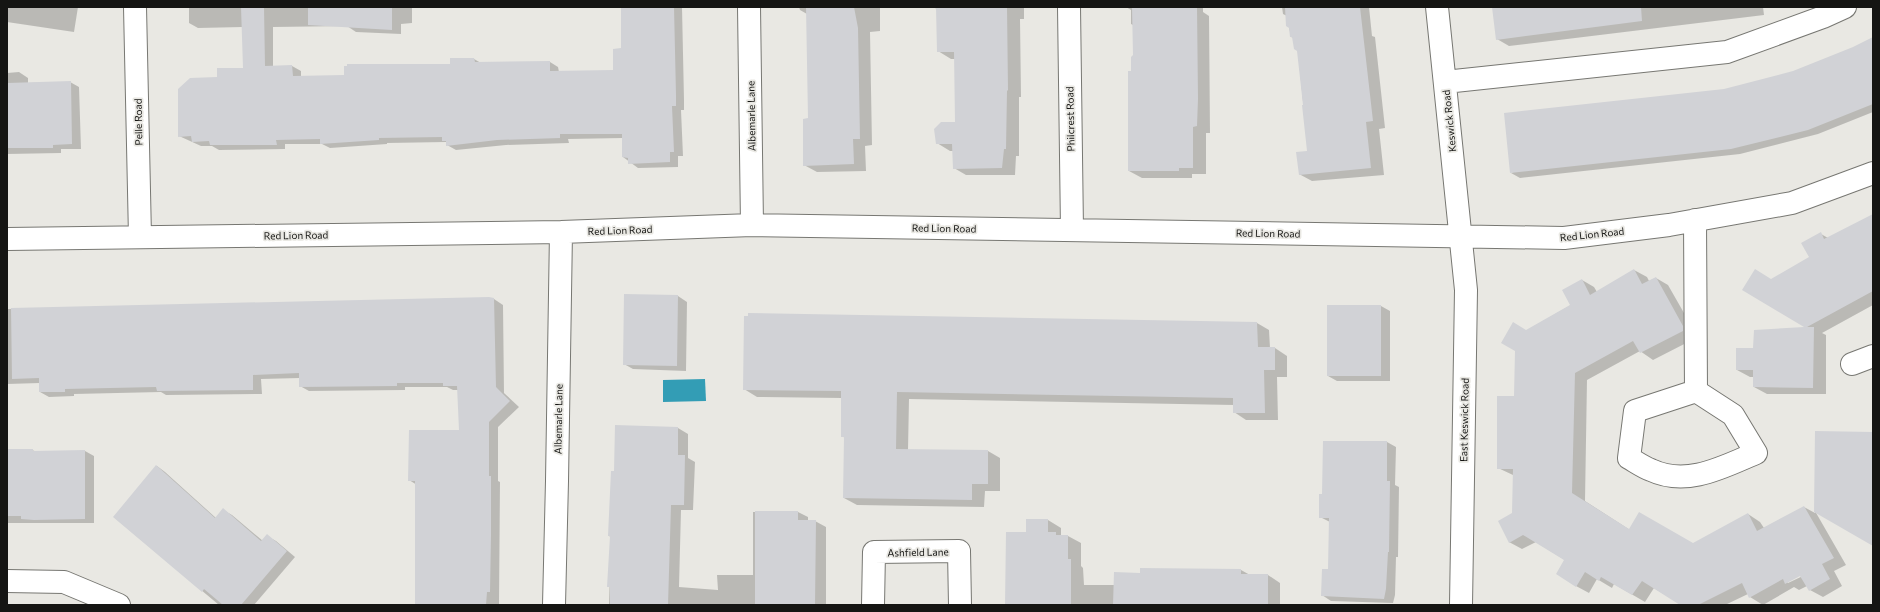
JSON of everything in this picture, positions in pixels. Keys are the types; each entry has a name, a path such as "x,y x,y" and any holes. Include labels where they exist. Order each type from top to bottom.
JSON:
{"street":[{"name":"Pelle Road","path":"135,7 140,236"},
{"name":"Albemarle Lane","path":"749,7 752,225"},
{"name":"Philcrest Road","path":"1069,7 1072,230"},
{"name":"Keswick Road","path":"1438,7 1461,236"},
{"path":"1445,82 1727,52 1823,17 1845,7"},
{"name":"Red Lion Road","path":"7,239 140,236 561,232 752,225 1564,238 1695,220 1792,203 1873,173"},
{"path":"1695,220 1696,390"},
{"name":"Albemarle Lane","path":"554,605 561,232"},
{"name":"East Keswick Road","path":"1461,236 1466,290 1461,605"},
{"path":"1852,364 1873,356"},
{"path":"1696,390 1733,415 1756,453 1704,474 1677,476 1652,471 1629,458 1635,411 1696,390"},
{"name":"Ashfield Lane","path":"873,605 874,552 960,551 960,605"},
{"path":"7,581 64,582 119,605"}],"water":[{"path":"705,379 706,401 663,402 663,380"}],"building":[{"path":"241,7 264,7 265,66 292,65 293,76 344,75 344,66 347,66 347,64 450,64 450,58 474,58 475,62 550,61 550,71 613,70 613,49 621,48 621,7 674,7 676,106 672,106 674,152 670,152 670,162 628,164 628,158 622,157 622,134 560,134 560,138 497,140 446,146 446,141 442,141 442,137 379,138 379,140 320,144 320,139 276,140 277,145 210,145 209,141 192,142 191,136 178,137 178,89 190,78 217,77 217,68 243,68"},
{"path":"308,7 392,7 392,30 308,25"},
{"path":"806,7 854,7 858,28 860,139 853,139 854,164 803,166 803,119 808,118"},
{"path":"936,7 1007,7 1008,90 1006,149 1004,149 1002,168 953,169 952,144 936,144 934,129 941,122 955,122 954,52 937,52"},
{"path":"1132,7 1197,7 1198,99 1197,126 1193,127 1193,168 1179,168 1179,171 1128,171 1128,71 1131,71 1131,57 1133,55"},
{"path":"1285,7 1360,7 1373,121 1366,122 1371,168 1299,175 1296,152 1307,151 1297,51 1294,49 1289,28 1286,26"},
{"path":"1492,7 1641,7 1642,21 1496,40"},
{"path":"1873,37 1873,104 1808,130 1731,149 1510,173 1504,113 1724,89 1793,71 1853,47"},
{"path":"71,81 72,144 53,145 53,148 7,148 7,83"},
{"path":"1873,214 1873,291 1807,327 1814,327 1813,388 1753,387 1753,370 1736,370 1736,348 1753,348 1754,330 1804,327 1742,290 1755,269 1771,279 1809,257 1801,243 1821,232 1824,239"},
{"path":"1634,269 1642,284 1656,277 1683,326 1683,331 1640,353 1633,341 1575,373 1572,493 1629,529 1639,512 1693,543 1748,513 1757,531 1804,506 1834,558 1822,564 1830,579 1809,591 1800,576 1785,584 1783,579 1749,598 1742,583 1698,605 1680,605 1642,581 1632,595 1601,577 1599,581 1585,572 1576,587 1556,574 1564,560 1523,535 1509,543 1498,521 1512,513 1513,469 1497,469 1497,396 1514,396 1515,351 1501,343 1513,322 1526,330 1570,305 1562,290 1582,279 1590,295"},
{"path":"624,294 678,295 677,366 623,365"},
{"path":"494,298 496,387 510,401 489,422 491,535 490,592 487,592 486,605 415,605 415,481 408,481 409,430 459,430 457,386 443,386 443,383 397,383 397,386 299,387 299,373 253,375 253,390 157,391 156,387 65,389 65,392 39,392 39,378 12,379 11,308"},
{"path":"1327,305 1381,305 1381,376 1327,376"},
{"path":"748,313 1257,322 1258,347 1275,347 1275,370 1264,370 1265,413 1233,413 1233,398 897,392 896,449 988,450 988,484 972,484 972,500 843,498 844,437 841,437 841,391 743,390 744,316 748,316"},
{"path":"615,425 678,427 678,455 685,455 684,505 671,505 668,605 610,605 610,587 607,587 610,536 608,536 611,471 614,471"},
{"path":"1815,431 1873,432 1873,546 1814,512"},
{"path":"1323,441 1387,441 1387,481 1390,481 1389,552 1384,599 1321,596 1322,569 1328,569 1329,518 1319,518 1319,494 1322,494"},
{"path":"7,449 33,449 33,451 85,450 85,519 34,520 21,519 21,516 7,516"},
{"path":"156,465 215,518 223,508 261,541 267,534 287,551 241,605 223,605 204,589 202,592 113,517"},
{"path":"755,511 798,511 798,520 816,520 815,605 755,605"},
{"path":"1026,519 1048,519 1048,532 1056,532 1056,535 1068,535 1068,559 1071,559 1071,605 1005,605 1006,532 1026,532"},
{"path":"1140,568 1241,569 1241,574 1268,574 1268,605 1113,605 1114,572 1140,573"}]}
